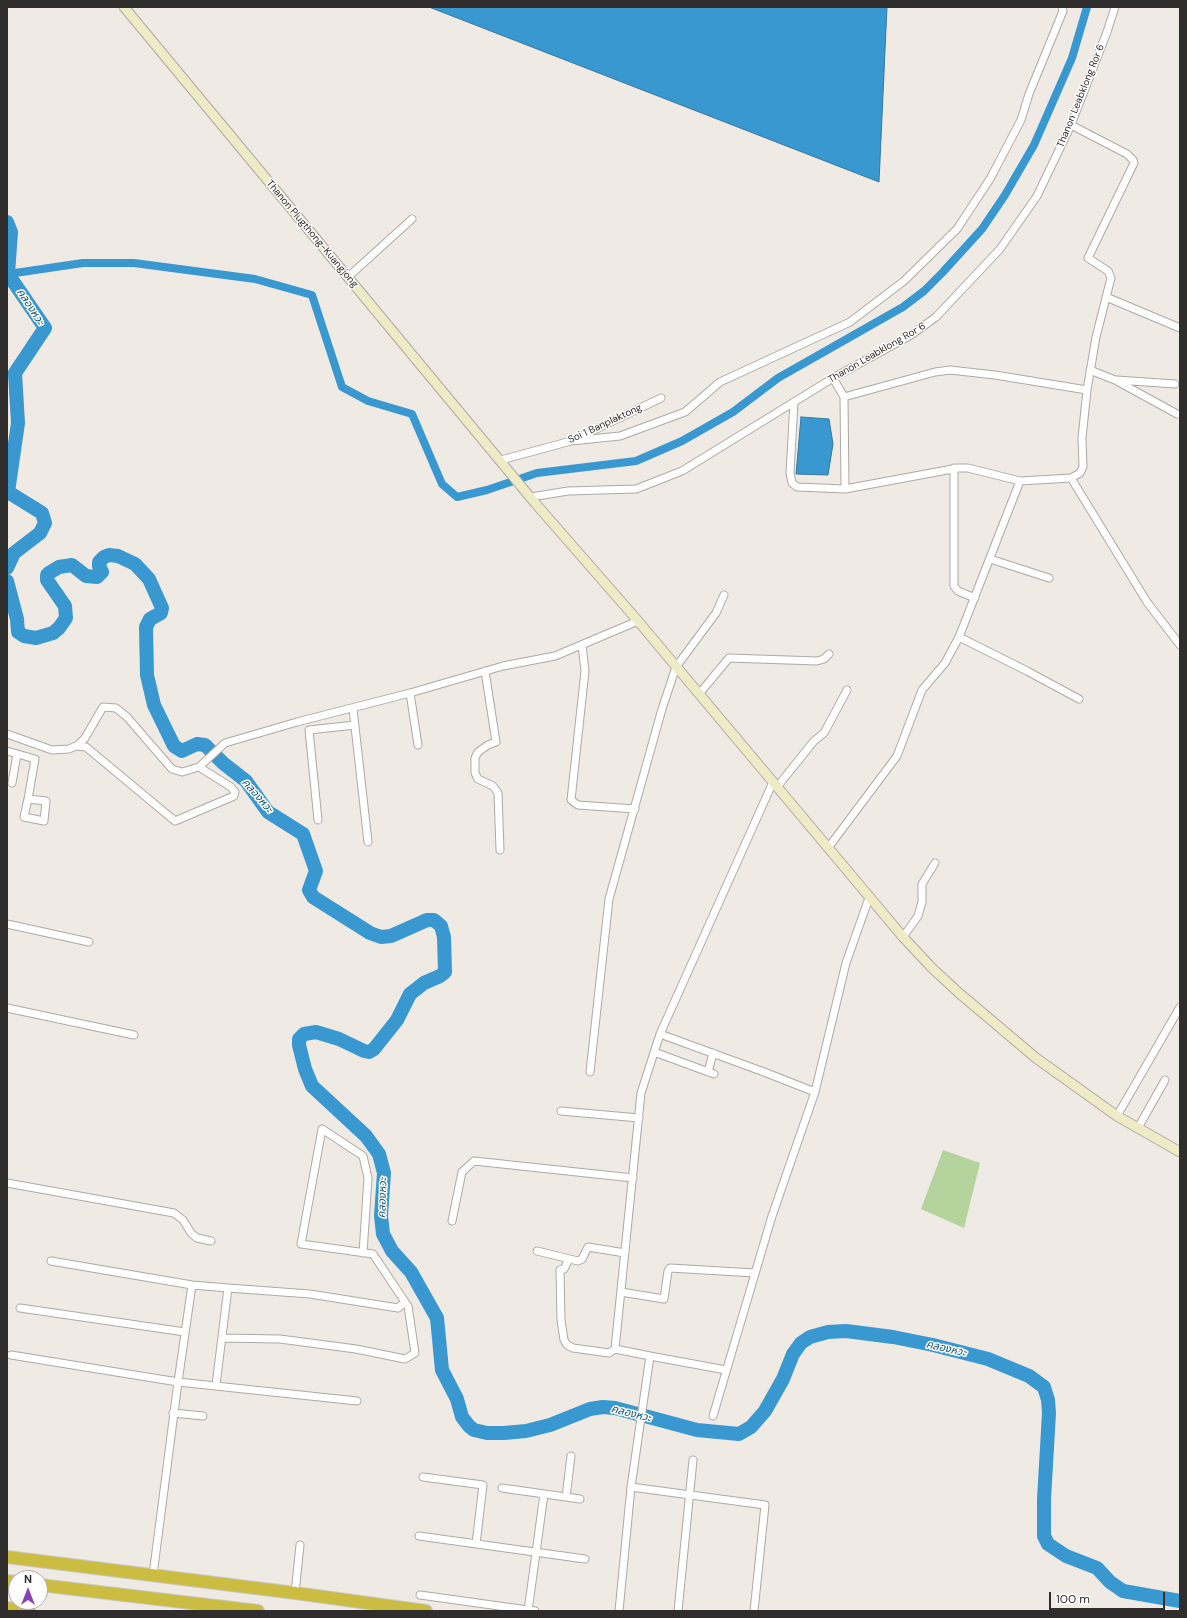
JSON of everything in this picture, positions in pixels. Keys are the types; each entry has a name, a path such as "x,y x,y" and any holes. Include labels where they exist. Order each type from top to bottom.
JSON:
{"highway":[{"path":"7,1557 295,1592 426,1611"},
{"path":"48,1586 258,1611"},
{"path":"7,1608 29,1611"}],"street":[{"name":"Thanon Plugthong-Kuangjong","path":"124,7 531,497 638,621 676,668 700,694 903,937 932,968 1036,1058 1117,1116 1180,1152"},
{"path":"571,441 620,436 685,412 720,382 850,322 904,281 957,228 990,179 1020,120 1063,11 1062,7"},
{"name":"Thanon Leabklong Ror 6","path":"531,497 568,491 636,489 682,471 834,378 920,329 936,317 975,278 1000,249 1030,207 1071,126 1115,7"},
{"path":"794,402 790,473 792,483 797,487 845,489 954,468 968,468 1020,481 1071,478 1080,473 1083,467 1082,438 1090,370 1096,337 1111,278 1110,273 1088,258 1134,164 1130,156 1127,154 1071,126"},
{"path":"348,277 412,219"},
{"path":"1106,298 1180,328"},
{"path":"844,397 935,372 950,370 995,375 1087,390"},
{"path":"1090,370 1115,380 1177,414"},
{"path":"834,378 844,397 845,489"},
{"path":"1115,380 1175,384"},
{"name":"Soi 1 Banplaktong","path":"501,460 571,441 661,398"},
{"path":"954,468 954,586 960,592 975,598"},
{"path":"1071,478 1147,602 1180,645"},
{"path":"828,848 895,759 922,690 945,663 959,638 1020,481"},
{"path":"990,559 1049,578"},
{"path":"590,1072 609,899 662,709 676,668 716,613 724,595"},
{"path":"76,746 85,738 103,707 110,706 116,708 127,717 172,769 182,772 200,766 225,743 297,722 353,709 485,671 555,656 638,621"},
{"path":"959,638 1027,671 1079,699"},
{"path":"582,645 585,671 571,800 578,805 635,809"},
{"path":"700,694 729,658 817,661 824,659 830,654"},
{"path":"485,671 496,742 488,745 478,752 475,773 478,779 493,786 498,794 500,850"},
{"path":"569,1260 564,1269 560,1270 561,1320 564,1340 573,1348 609,1353 614,1349 643,1088 660,1034 775,784 824,732 847,690"},
{"path":"410,693 418,745"},
{"path":"353,709 368,842"},
{"path":"318,820 309,730 355,725"},
{"path":"7,734 52,750 60,751 76,746 86,747 175,821 234,796 235,792 231,787 200,766"},
{"path":"7,751 35,759 28,799"},
{"path":"12,783 17,754"},
{"path":"903,937 918,916 922,902 922,884 934,862"},
{"path":"713,1416 772,1216 814,1092 846,963 869,898"},
{"path":"7,924 89,942"},
{"path":"1117,1116 1180,1007"},
{"path":"7,1008 134,1035"},
{"path":"660,1034 814,1092"},
{"path":"654,1052 711,1073 714,1054"},
{"path":"1138,1128 1165,1080"},
{"path":"562,1111 639,1118"},
{"path":"222,1338 280,1339 356,1349 405,1360 415,1353 408,1306 373,1254 301,1244 322,1129 363,1156 368,1178 363,1252"},
{"path":"452,1221 462,1172 474,1161 633,1178"},
{"path":"7,1183 174,1213 183,1220 191,1233 197,1238 211,1240"},
{"path":"537,1251 569,1260 581,1260 588,1247 625,1253"},
{"path":"51,1261 192,1285 310,1294 398,1308 405,1302"},
{"path":"621,1292 664,1299 668,1271 670,1268 755,1273"},
{"path":"153,1575 173,1413 192,1285"},
{"path":"216,1385 228,1288"},
{"path":"20,1308 185,1332"},
{"path":"614,1349 726,1370"},
{"path":"11,1355 178,1382 357,1401"},
{"path":"619,1611 631,1487 650,1356"},
{"path":"173,1413 203,1416"},
{"path":"566,1497 571,1456"},
{"path":"678,1611 693,1460"},
{"path":"423,1477 483,1486 476,1544"},
{"path":"631,1487 765,1505 754,1611"},
{"path":"502,1488 580,1499"},
{"path":"420,1595 531,1611 536,1552 544,1494"},
{"path":"419,1536 585,1558"},
{"path":"295,1592 300,1546"}],"green space":[{"path":"943,1150 980,1163 964,1228 921,1209"}],"water":[{"path":"429,7 887,7 879,182"},
{"path":"801,417 829,419 833,444 828,475 796,474"}],"waterway":[{"path":"8,274 83,263 134,263 255,279 312,295 342,387 368,401 412,414 442,484 457,497 487,490 537,473 636,461 682,441 733,412 778,378 903,307 924,291 942,273 982,229 1005,195 1034,145 1072,58 1087,7"},
{"name":"คลองหวะ","path":"7,222 11,232 8,274 45,328 15,373 18,423 8,492 42,513 45,523 40,533 14,553 7,568"},
{"name":"คลองหวะ","path":"7,581 17,619 18,632 24,636 36,638 53,633 59,628 66,618 65,606 47,580 47,575 49,573 59,567 72,565 86,576 97,577 102,572 99,562 104,557 109,555 118,556 135,564 149,579 162,608 161,613 150,619 146,627 147,675 154,705 174,746 182,751 197,744 205,745 223,763 246,781 268,812 303,834 316,871 309,890 313,897 370,933 381,937 391,936 427,920 434,920 441,926 444,937 445,972 440,976 424,983 410,994 397,1020 374,1049 369,1052 364,1051 339,1039 316,1032 304,1034 299,1039 299,1045 305,1069 312,1086 366,1136 379,1154 384,1173 381,1216 383,1234 392,1251 411,1272 437,1318 442,1370 457,1399 462,1417 469,1426 474,1430 487,1433 526,1431 550,1425 590,1409 603,1407 615,1408 697,1430 739,1434 751,1427 765,1411 783,1379 793,1354 801,1343 810,1337 828,1332 846,1331 893,1337 933,1345 988,1359 1029,1376 1044,1387 1048,1400 1049,1413 1044,1499 1044,1536 1048,1544 1066,1556 1097,1568 1110,1582 1123,1591 1180,1601"}]}
